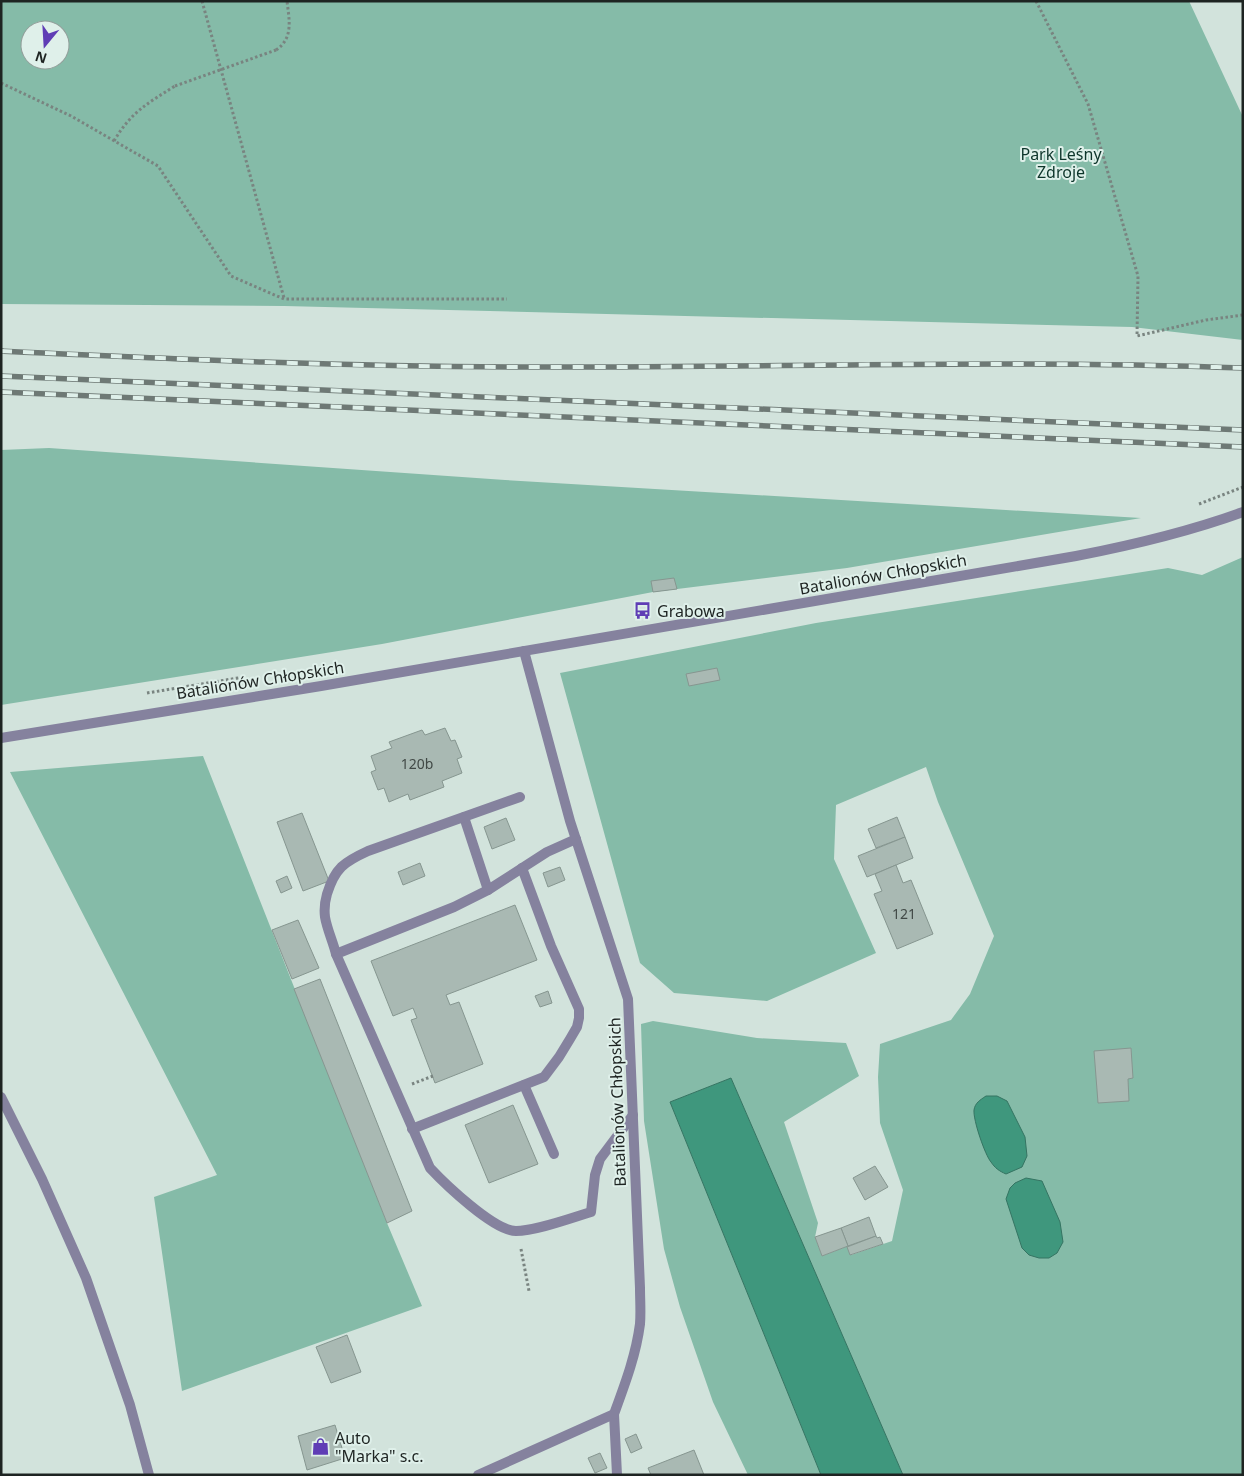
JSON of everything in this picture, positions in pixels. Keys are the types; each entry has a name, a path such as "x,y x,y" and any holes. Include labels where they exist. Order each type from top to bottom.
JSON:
{"street":[{"name":"Batalionów Chłopskich","path":"1,738 524,651 1076,556 1204,526 1243,512"},
{"name":"Batalionów Chłopskich","path":"524,651 576,839 628,1000 631,1037 640,1322 635,1352 614,1414"},
{"path":"520,797 368,851 353,858 336,872 325,902 325,916 336,954 430,1168 444,1183 496,1224 507,1230 526,1230 591,1212 595,1175 600,1159 632,1115"},
{"path":"464,817 488,890"},
{"path":"336,954 454,907 488,890 547,852 576,839"},
{"path":"412,1128 537,1081 549,1072 577,1027 579,1010 551,946 522,868"},
{"path":"524,1085 554,1154"},
{"path":"1,1097 42,1179 86,1278 130,1405 149,1475"},
{"path":"478,1475 614,1414 617,1475"}],"path":[{"path":"202,1 284,299"},
{"path":"114,141 130,118 141,108 175,86 276,50 285,41 291,29 287,1"},
{"path":"1036,1 1091,113 1138,276 1137,336 1206,320 1243,316"},
{"path":"1,83 71,116 158,166 231,276 284,299 506,298"},
{"path":"522,1252 529,1291"}],"green space":[{"name":"Park Leśny Zdroje","path":"1,1 1189,1 1243,117 1243,340 1132,327 284,306 1,304"},
{"path":"49,448 505,480 1141,518 847,568 653,592 382,644 1,705 1,450"},
{"path":"1243,557 1243,1475 903,1475 731,1078 670,1102 821,1475 748,1475 713,1402 680,1307 664,1249 644,1121 641,1024 653,1021 757,1038 846,1043 859,1076 784,1122 818,1223 815,1237 822,1256 848,1246 851,1255 892,1241 903,1190 880,1123 878,1077 880,1044 951,1020 970,994 994,936 938,802 926,767 836,805 834,859 876,953 767,1001 674,993 640,963 560,673 816,623 1168,568 1202,575"},
{"path":"203,756 387,1223 422,1306 182,1391 154,1197 217,1175 10,772"}],"shaded area":[{"path":"731,1078 903,1475 821,1475 670,1102"},
{"path":"986,1096 997,1096 1007,1101 1025,1137 1027,1156 1022,1167 1006,1174 996,1168 989,1158 975,1121 974,1110 978,1102"},
{"path":"1026,1178 1042,1181 1060,1222 1063,1242 1057,1253 1049,1258 1029,1255 1022,1248 1006,1199 1010,1188 1015,1183"}],"building":[{"path":"674,578 677,589 653,592 651,581"},
{"path":"717,668 720,680 689,686 686,674"},
{"path":"445,728 451,741 455,740 462,757 457,759 462,773 442,781 444,787 410,800 408,794 389,802 384,788 378,790 371,772 376,770 371,756 392,748 389,742 422,730 425,735"},
{"path":"302,813 329,881 303,891 277,822"},
{"path":"897,817 905,837 876,848 868,829"},
{"path":"506,818 515,840 492,849 484,827"},
{"path":"905,837 913,858 867,877 858,856"},
{"path":"420,863 425,876 403,885 398,872"},
{"path":"896,865 903,883 911,880 933,934 897,949 874,894 882,891 875,874"},
{"path":"560,867 565,880 548,887 543,873"},
{"path":"287,876 292,888 281,893 276,881"},
{"path":"515,905 537,960 446,995 450,1005 459,1002 483,1064 435,1083 411,1020 417,1018 413,1008 393,1016 371,961"},
{"path":"298,920 319,968 292,979 272,930"},
{"path":"320,979 412,1211 387,1223 294,989"},
{"path":"548,991 552,1003 540,1007 535,996"},
{"path":"1131,1048 1133,1078 1128,1079 1129,1101 1098,1103 1094,1051"},
{"path":"513,1105 538,1164 489,1183 465,1125"},
{"path":"875,1166 888,1187 865,1200 853,1178"},
{"path":"869,1217 876,1236 848,1246 841,1228"},
{"path":"841,1228 848,1246 822,1256 815,1237"},
{"path":"876,1236 877,1238 880,1237 883,1244 850,1255 847,1247"},
{"path":"347,1335 361,1372 331,1383 316,1347"},
{"name":"Auto \"Marka\" s.c.","path":"335,1425 345,1458 307,1470 298,1436"},
{"path":"636,1434 642,1448 631,1453 625,1439"},
{"path":"694,1450 704,1475 651,1475 648,1468"},
{"path":"600,1453 607,1468 595,1473 588,1458"}],"railway":[{"path":"1,351 263,362 459,367 1064,364 1243,368"},
{"path":"1,376 1243,430"},
{"path":"1,392 1243,447"}],"place":[{"name":"Grabowa","path":"643,611"},
{"name":"Auto \"Marka\" s.c.","path":"321,1447"}]}
